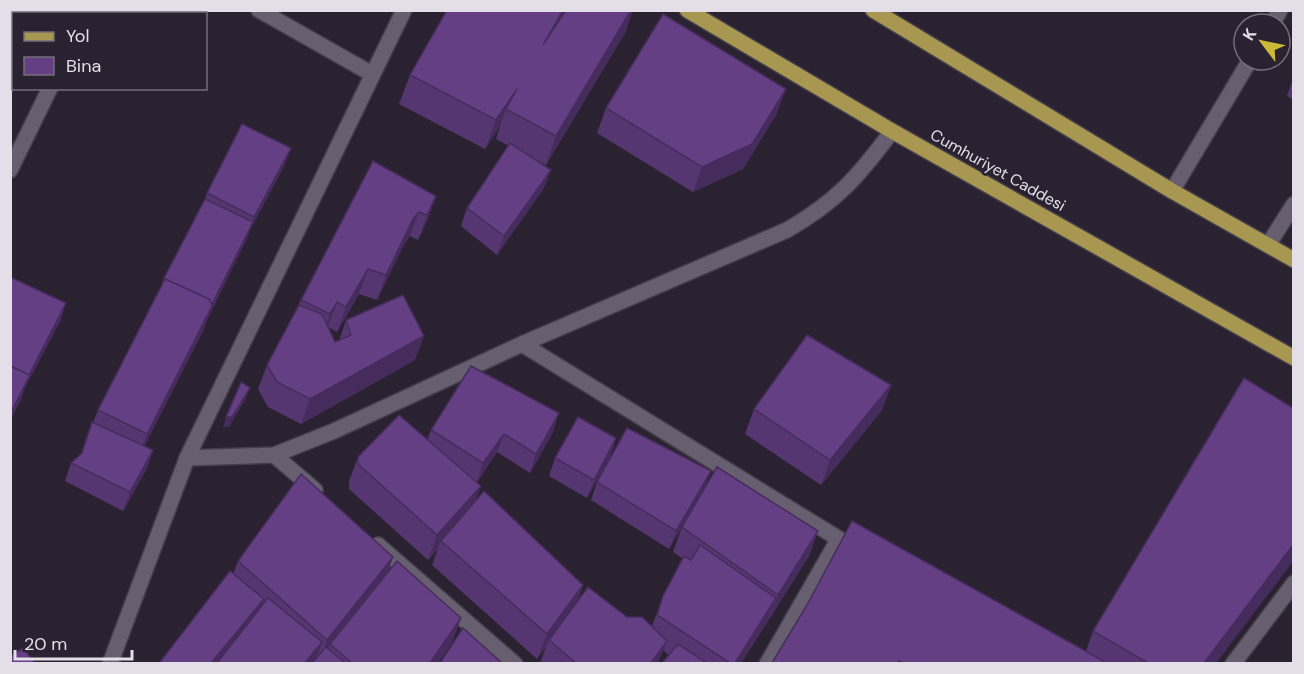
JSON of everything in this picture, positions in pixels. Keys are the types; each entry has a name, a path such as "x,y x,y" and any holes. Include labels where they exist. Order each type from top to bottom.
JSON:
{"main road":[{"name":"Cumhuriyet Caddesi","path":"687,10 892,131 1293,358"},
{"path":"873,10 1172,191 1293,260"}],"street":[{"path":"259,10 372,74"},
{"path":"110,663 187,458 404,10"},
{"path":"1172,191 1243,72"},
{"path":"10,170 49,90"},
{"path":"187,458 274,455 334,431 522,344 788,230 843,192 892,131"},
{"path":"1268,245 1293,204"},
{"path":"522,344 869,557"},
{"path":"274,455 327,501"},
{"path":"363,532 515,663"},
{"path":"767,663 838,540"},
{"path":"1233,663 1293,584"}],"building":[{"path":"10,10 54,10 53,12 12,12 12,84 10,83"},
{"path":"447,10 563,10 543,45 566,10 631,10 556,136 506,109 517,89 496,120 410,75"},
{"path":"663,14 786,89 752,144 702,167 606,108"},
{"path":"242,124 291,148 254,217 207,193"},
{"path":"510,143 551,170 504,236 467,208"},
{"path":"373,161 436,196 427,215 419,212 413,219 386,275 368,269 346,307 337,302 330,314 301,300"},
{"path":"205,199 253,222 212,304 209,299 163,280"},
{"path":"10,277 66,303 29,375 10,366"},
{"path":"165,279 209,299 212,306 147,434 98,410"},
{"path":"403,295 424,336 310,399 277,382 267,365 299,305 322,314 335,342 351,335 346,320"},
{"path":"807,335 891,385 830,460 754,409"},
{"path":"10,366 30,375 10,414"},
{"path":"471,366 559,413 536,454 504,434 483,463 431,430"},
{"path":"1244,378 1293,408 1293,545 1204,663 1148,663 1093,631"},
{"path":"241,382 250,388 232,417 226,417"},
{"path":"399,415 481,486 437,535 358,464 358,457"},
{"path":"578,417 616,438 594,480 555,458"},
{"path":"92,422 153,450 130,492 71,463 82,453"},
{"path":"627,428 711,471 676,531 597,482"},
{"path":"717,467 818,531 778,595 682,527"},
{"path":"301,474 393,557 327,640 238,561"},
{"path":"484,491 583,585 547,634 441,541"},
{"path":"852,521 1107,663 904,663 899,661 897,663 772,663 807,605"},
{"path":"700,545 776,598 735,663 730,663 657,615 663,596 684,556 691,560"},
{"path":"397,561 461,618 430,663 352,663 330,644"},
{"path":"230,571 264,599 211,663 160,662"},
{"path":"588,587 627,617 642,617 667,641 651,663 576,663 549,640"},
{"path":"268,598 322,642 305,663 217,663"},
{"path":"463,628 502,663 440,663"},
{"path":"678,644 707,663 662,663"},
{"path":"326,647 345,663 312,663"},
{"path":"23,648 35,663 10,663 10,656"}]}
